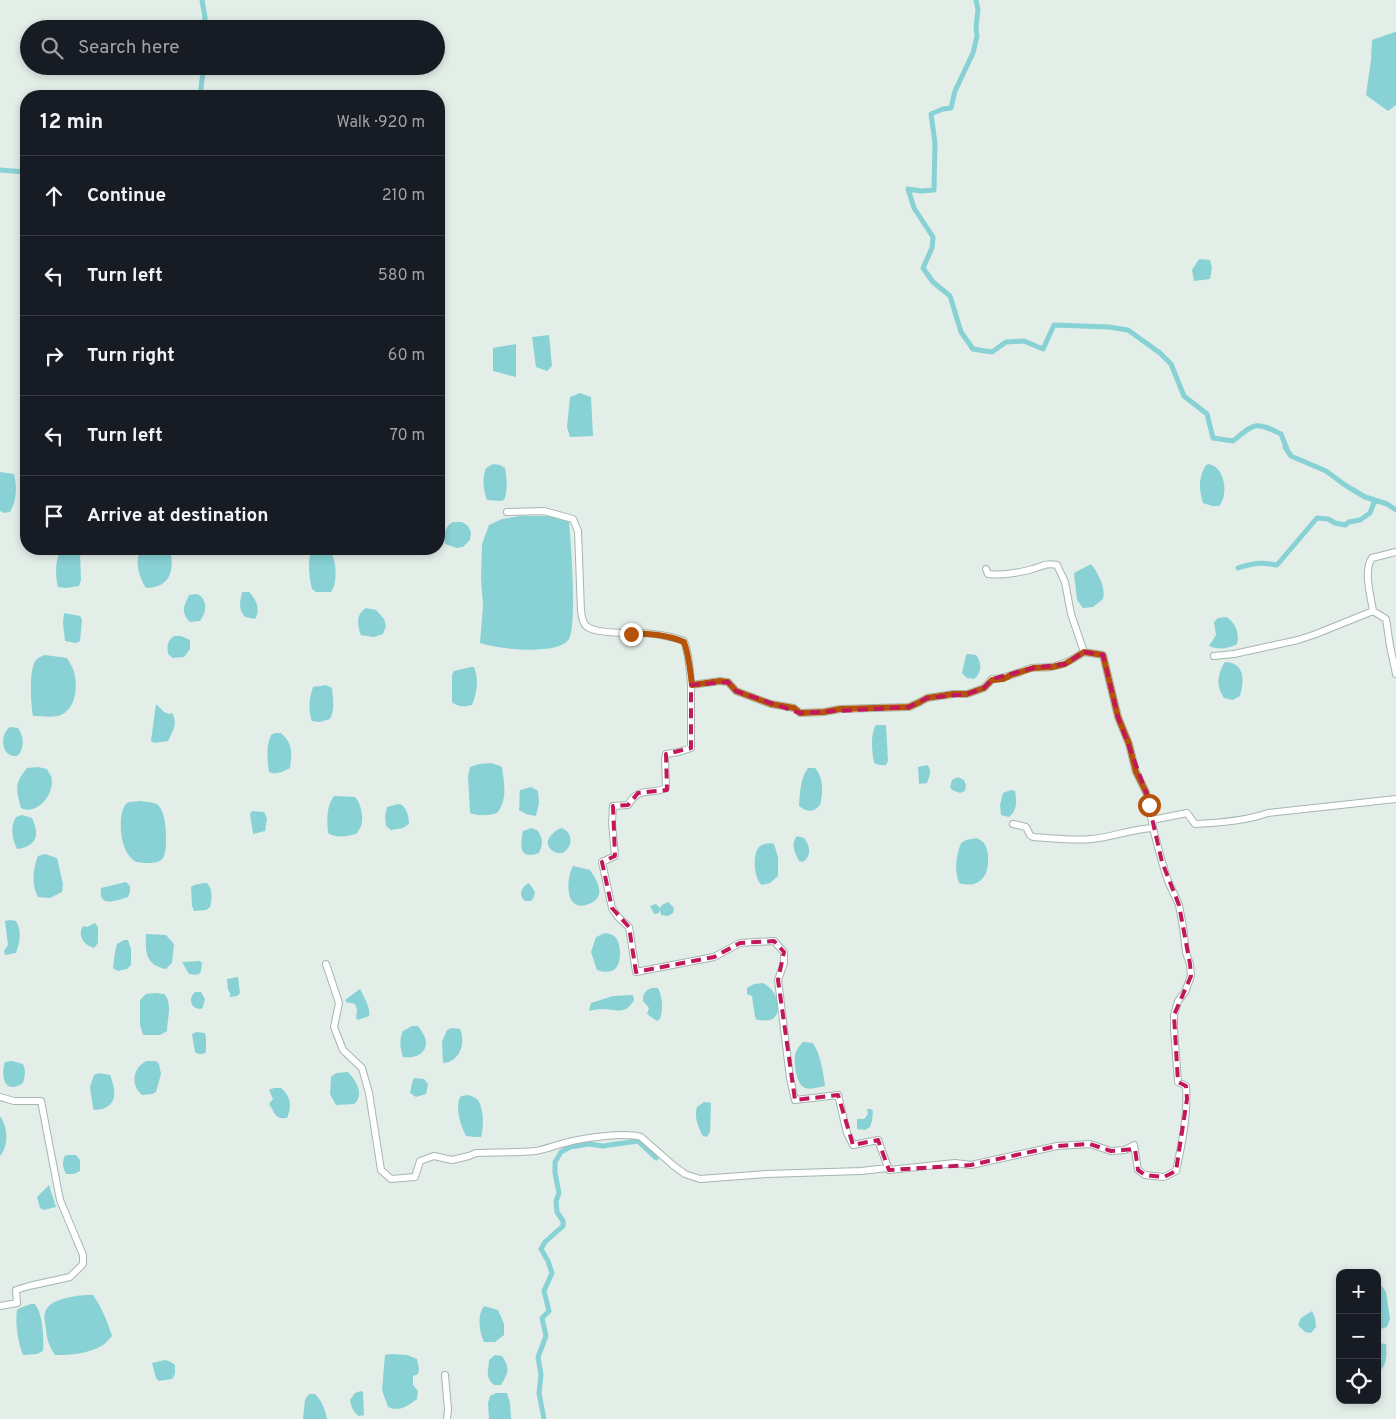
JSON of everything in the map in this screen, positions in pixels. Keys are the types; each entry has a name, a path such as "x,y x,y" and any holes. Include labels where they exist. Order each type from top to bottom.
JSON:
{"street":[{"path":"507,512 544,511 573,519 578,531 581,612 583,623 589,628 612,633 639,633 674,638 684,642 688,652 692,685 691,748 666,754 666,788 638,793 628,805 613,806 612,824 616,856 602,862 612,908 618,917 629,927 636,972 714,957 740,943 774,941 784,952 784,963 778,980 785,1043 795,1100 838,1095 853,1145 878,1140 888,1168"},
{"path":"1373,611 1368,575 1370,561 1372,558 1396,552"},
{"path":"986,569 988,574 998,575 1034,568 1046,563 1056,565 1064,582 1071,614 1084,652"},
{"path":"1214,656 1298,640 1373,611"},
{"path":"1373,611 1386,619 1396,674"},
{"path":"326,964 339,1003 334,1027 343,1050 362,1068 369,1093 380,1170 391,1179 415,1177 420,1161 434,1156 452,1160 476,1153 535,1151 596,1136 642,1137 656,1152 674,1166 700,1180 767,1174 862,1171 888,1168 889,1170 954,1163 971,1165 1056,1146 1090,1144 1112,1151 1125,1150 1134,1145 1138,1170 1144,1176 1164,1177 1176,1171 1187,1099 1186,1086 1178,1082 1174,1015 1178,1001 1185,992 1191,976 1190,964 1186,953 1179,904 1168,881 1146,792 1136,772 1129,744 1118,717 1103,655 1084,652 1065,664 1033,668 1003,679 992,680 984,688 967,694 927,698 909,707 840,709 800,713 794,708 771,704 736,691 728,682 720,681 692,685"},
{"path":"1152,820 1187,813 1194,824 1214,823 1257,817 1268,813 1396,799"},
{"path":"1013,824 1026,827 1033,837 1077,840 1154,828"},
{"path":"0,1097 14,1101 41,1101 60,1200 83,1255 83,1264 70,1278 16,1290 17,1303 0,1306"},
{"path":"445,1375 447,1419"}],"highlighted area":[{"path":"1084,652 1103,655 1118,717 1146,792 1162,862 1179,905 1190,964 1191,976 1174,1015 1178,1082 1186,1086 1187,1099 1176,1171 1164,1177 1145,1175 1138,1170 1135,1149 1111,1151 1090,1144 1057,1146 971,1165 889,1170 878,1140 853,1145 838,1095 795,1100 778,980 784,952 774,941 740,943 714,957 636,972 629,927 612,908 602,862 615,856 613,806 628,805 638,793 667,790 666,754 691,748 691,685 728,682 736,691 800,713 909,707 927,698 967,694 984,688 992,679 1033,668 1065,664"}],"water":[{"path":"1396,32 1396,105 1388,111 1366,95 1372,40"},
{"path":"1199,259 1210,260 1212,268 1210,279 1194,281 1192,270"},
{"path":"549,335 552,366 547,371 536,367 532,337"},
{"path":"516,344 516,377 493,371 493,348"},
{"path":"580,393 591,397 593,436 570,437 567,427 570,397"},
{"path":"493,464 505,468 506,492 504,500 501,501 487,500 485,492 486,468"},
{"path":"1209,464 1219,470 1224,482 1224,495 1219,506 1203,503 1200,479 1206,465"},
{"path":"0,472 14,474 16,493 10,512 4,513 0,511"},
{"path":"520,516 549,516 569,521 573,618 569,639 553,648 527,650 480,643 483,606 481,578 482,544 489,525 502,519"},
{"path":"453,522 462,522 468,526 471,532 470,540 463,547 457,548 445,544 445,532"},
{"path":"59,555 80,555 81,580 79,586 58,587 56,568"},
{"path":"139,555 171,555 172,561 168,578 160,585 146,588 139,574"},
{"path":"310,555 332,555 336,576 331,592 316,592 312,589"},
{"path":"1091,564 1099,576 1104,594 1103,599 1093,607 1083,608 1077,600 1074,573"},
{"path":"242,592 249,592 256,601 258,612 255,619 245,617 241,611"},
{"path":"197,594 205,602 204,614 200,621 190,622 185,615 184,606 189,595"},
{"path":"366,608 376,610 384,619 386,626 383,634 374,637 361,635 358,620 360,613"},
{"path":"64,613 80,616 82,620 80,641 76,643 65,641"},
{"path":"1226,617 1236,628 1237,644 1223,648 1209,646 1216,635 1214,622 1218,618"},
{"path":"174,636 181,636 190,640 190,649 184,657 173,658 168,654 168,644"},
{"path":"45,655 67,658 74,672 76,690 73,702 66,712 58,716 33,716 32,670 37,659"},
{"path":"966,655 976,655 979,661 980,671 974,679 967,678 962,673"},
{"path":"1225,662 1237,666 1242,674 1240,696 1233,700 1224,698 1219,685 1220,671"},
{"path":"474,667 477,686 474,701 469,706 456,705 452,702 452,675 454,671"},
{"path":"326,685 332,688 332,716 330,719 320,722 312,721 310,704 313,687"},
{"path":"156,704 164,712 172,713 175,724 168,741 155,743 151,741"},
{"path":"876,725 886,725 888,761 886,765 874,763 872,738"},
{"path":"10,727 18,728 22,739 21,750 17,756 11,756 7,753 3,744 4,734"},
{"path":"281,733 285,737 290,745 291,753 290,768 275,773 269,772 267,753 271,735"},
{"path":"492,763 502,767 503,802 497,813 480,815 470,813 468,776 470,767"},
{"path":"927,765 930,771 927,783 919,784 918,767"},
{"path":"38,767 47,769 51,776 51,789 48,796 39,806 27,810 21,808 17,791 20,778 27,768"},
{"path":"808,768 815,768 820,776 822,786 820,805 810,811 799,806 802,781"},
{"path":"958,777 964,780 966,785 965,791 960,793 952,790 950,787 952,780"},
{"path":"531,787 538,791 539,803 536,816 519,810 520,790"},
{"path":"1011,790 1015,791 1016,802 1014,812 1009,817 1001,815 1000,805 1003,793"},
{"path":"334,796 355,797 357,800 362,815 362,823 356,834 338,836 328,833 328,809"},
{"path":"139,801 157,804 163,813 166,829 166,849 163,858 158,862 136,862 131,858 123,842 121,818 124,808 128,802"},
{"path":"398,804 402,805 405,809 409,824 403,828 391,830 386,826 385,816 387,807"},
{"path":"252,811 264,812 267,818 265,831 253,834 250,814"},
{"path":"22,815 32,818 36,834 33,842 24,848 17,849 12,829 16,817"},
{"path":"532,828 538,831 542,844 539,853 528,855 522,850 522,837 523,831"},
{"path":"561,828 567,831 571,841 567,850 558,853 550,848 548,841 554,832"},
{"path":"797,836 804,838 809,847 808,857 803,862 799,861 794,849 794,842"},
{"path":"977,838 983,842 987,850 988,864 985,876 977,883 959,883 956,863 961,843"},
{"path":"770,843 774,844 778,857 778,876 770,883 762,885 757,878 755,855 759,847"},
{"path":"45,854 57,858 63,884 62,892 50,898 38,897 34,882 34,871 38,856"},
{"path":"573,866 590,870 596,880 599,895 593,902 580,906 572,901 568,886"},
{"path":"126,882 130,886 128,897 108,901 102,898 101,888"},
{"path":"204,883 209,885 211,891 210,907 206,910 194,911 191,887"},
{"path":"529,883 535,892 534,897 531,901 525,901 521,891"},
{"path":"668,902 674,908 673,913 668,916 661,915 660,909 659,913 654,914 650,906 656,904 660,908"},
{"path":"5,921 16,921 18,925 19,941 16,953 5,955 4,951 8,945"},
{"path":"95,923 98,927 98,943 94,948 82,940 81,930 83,926 87,927"},
{"path":"605,933 616,938 620,951 619,964 614,970 607,972 597,970 591,952 596,937"},
{"path":"146,934 166,935 174,944 172,963 166,969 154,965 148,957"},
{"path":"128,940 131,949 131,965 127,969 118,971 113,968 115,952 117,944"},
{"path":"200,961 202,963 201,972 196,975 189,974 182,962"},
{"path":"238,977 240,993 237,996 230,997 227,979"},
{"path":"763,983 773,991 777,1000 778,1010 774,1018 757,1020 752,996 747,994 747,988 754,984"},
{"path":"651,988 658,988 662,1000 661,1015 657,1021 647,1014 649,1008 643,1001 643,996"},
{"path":"360,989 367,1002 369,1016 358,1020 356,1018 357,1010 355,1004 345,1000"},
{"path":"195,992 201,992 205,999 201,1009 197,1009 191,1003 191,997"},
{"path":"146,994 164,994 167,997 169,1011 167,1031 160,1035 143,1035 140,1025 140,1000"},
{"path":"633,995 634,1000 631,1005 624,1010 600,1009 589,1011 591,1003 613,996"},
{"path":"412,1026 418,1026 425,1037 426,1046 419,1055 403,1057 400,1044 402,1034 403,1031"},
{"path":"452,1028 460,1029 462,1046 454,1059 443,1063 442,1042 447,1030"},
{"path":"196,1032 205,1033 206,1052 202,1054 195,1052 192,1034"},
{"path":"803,1042 813,1043 816,1048 825,1086 807,1089 802,1086 798,1078 795,1068 795,1055"},
{"path":"12,1061 23,1064 25,1073 23,1083 12,1087 5,1083 3,1073 5,1062"},
{"path":"146,1061 156,1061 159,1064 161,1074 156,1092 142,1095 136,1086 135,1077 138,1068"},
{"path":"348,1072 356,1083 359,1096 354,1104 336,1105 330,1094 331,1077 336,1073"},
{"path":"99,1073 110,1075 114,1088 114,1098 108,1106 94,1110 90,1087 94,1075"},
{"path":"414,1078 424,1079 428,1084 426,1094 416,1097 410,1093"},
{"path":"281,1088 289,1098 290,1110 287,1118 277,1117 269,1104 273,1099 269,1090"},
{"path":"469,1095 477,1099 481,1107 483,1128 481,1137 466,1136 460,1122 459,1100 461,1096"},
{"path":"704,1102 711,1103 710,1132 707,1137 703,1136 696,1118 697,1107"},
{"path":"867,1109 873,1111 870,1127 865,1130 857,1129 857,1119 864,1119 868,1114"},
{"path":"0,1116 5,1125 6,1141 0,1156"},
{"path":"76,1155 80,1160 80,1171 74,1174 66,1174 63,1162 64,1157"},
{"path":"49,1185 56,1207 44,1210 40,1208 37,1197"},
{"path":"1381,1286 1386,1292 1390,1319 1387,1327 1381,1329 1381,1314"},
{"path":"93,1295 104,1315 112,1336 103,1345 86,1352 55,1355 47,1336 44,1320 46,1310 58,1301 69,1297"},
{"path":"35,1304 40,1314 43,1351 37,1354 23,1355 17,1333 17,1310"},
{"path":"484,1306 498,1310 504,1324 504,1335 495,1342 484,1342 482,1338 480,1314"},
{"path":"1312,1311 1316,1327 1311,1333 1305,1332 1298,1325 1301,1318"},
{"path":"1381,1343 1386,1344 1386,1360 1381,1369"},
{"path":"385,1355 407,1355 417,1359 419,1369 418,1374 413,1376 413,1385 418,1391 417,1399 400,1409 388,1407 382,1390"},
{"path":"495,1355 502,1356 507,1367 506,1377 501,1385 494,1385 488,1376 489,1360"},
{"path":"165,1360 175,1365 175,1374 172,1379 159,1381 156,1378 152,1363"},
{"path":"363,1392 364,1415 359,1416 355,1413 350,1400 355,1393"},
{"path":"496,1393 507,1393 511,1419 489,1419 488,1403 490,1396"},
{"path":"309,1394 315,1394 320,1399 327,1419 303,1419 305,1400"}],"waterway":[{"path":"202,0 205,20"},
{"path":"976,0 978,10 977,36 973,53 955,91 951,108 931,114 935,143 934,190 908,189 914,208 933,237 932,248 923,268 933,282 950,296 961,332 973,349 992,352 1006,342 1024,341 1043,349 1054,325 1109,327 1128,330 1160,353 1171,364 1184,396 1207,414 1213,438 1233,441 1251,427 1260,426 1281,434 1287,449"},
{"path":"201,90 203,75"},
{"path":"0,170 20,172"},
{"path":"1285,447 1291,456 1326,471 1365,497 1387,504 1396,510"},
{"path":"1238,568 1257,564 1277,565 1317,518 1328,519 1345,525 1349,522 1360,520 1370,513 1375,500"},
{"path":"544,1419 539,1393 541,1375 538,1357 546,1336 542,1318 549,1311 544,1291 552,1273 541,1249 545,1242 563,1226 563,1221 557,1212 556,1201 559,1193 555,1162 561,1152 570,1147 589,1144 603,1146 638,1141 656,1158"}],"route":[{"path":"631,634 639,633 674,638 684,642 688,652 692,685 720,681 728,682 736,691 771,704 794,708 800,713 840,709 909,707 927,698 967,694 984,688 992,680 1003,679 1033,668 1065,664 1084,652 1103,655 1118,717 1149,805"}]}
